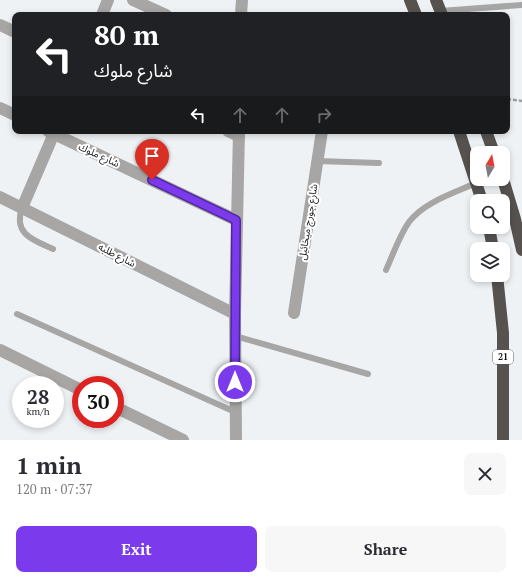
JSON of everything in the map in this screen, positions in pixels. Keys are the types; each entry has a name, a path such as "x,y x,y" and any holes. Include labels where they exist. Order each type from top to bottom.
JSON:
{"highway":[{"path":"410,0 415,12"},
{"path":"460,134 470,165"},
{"path":"487,134 491,146"},
{"path":"505,186 522,250"},
{"name":"21","path":"498,282 502,333 503,440"}],"street":[{"path":"103,12 108,0"},
{"path":"132,0 159,12"},
{"path":"241,12 242,0"},
{"path":"0,25 12,31"},
{"path":"0,108 12,114"},
{"path":"22,208 51,134"},
{"name":"شارع ملوك","path":"56,134 236,220"},
{"path":"235,134 236,440"},
{"name":"شارع جورج ميخائيل","path":"294,313 322,134"},
{"name":"شارع طلبه","path":"0,196 235,314"},
{"path":"0,350 72,386"},
{"path":"124,411 183,440"}],"lane":[{"path":"439,9 522,5"},
{"path":"317,161 379,163"},
{"path":"386,270 405,229 413,217 438,201 470,186"},
{"path":"22,208 20,221 24,233 30,238 53,249"},
{"path":"17,314 235,412"},
{"path":"235,336 368,374"}],"path":[{"path":"510,99 522,101"}],"route":[{"path":"152,180 236,220 235,382"}]}
